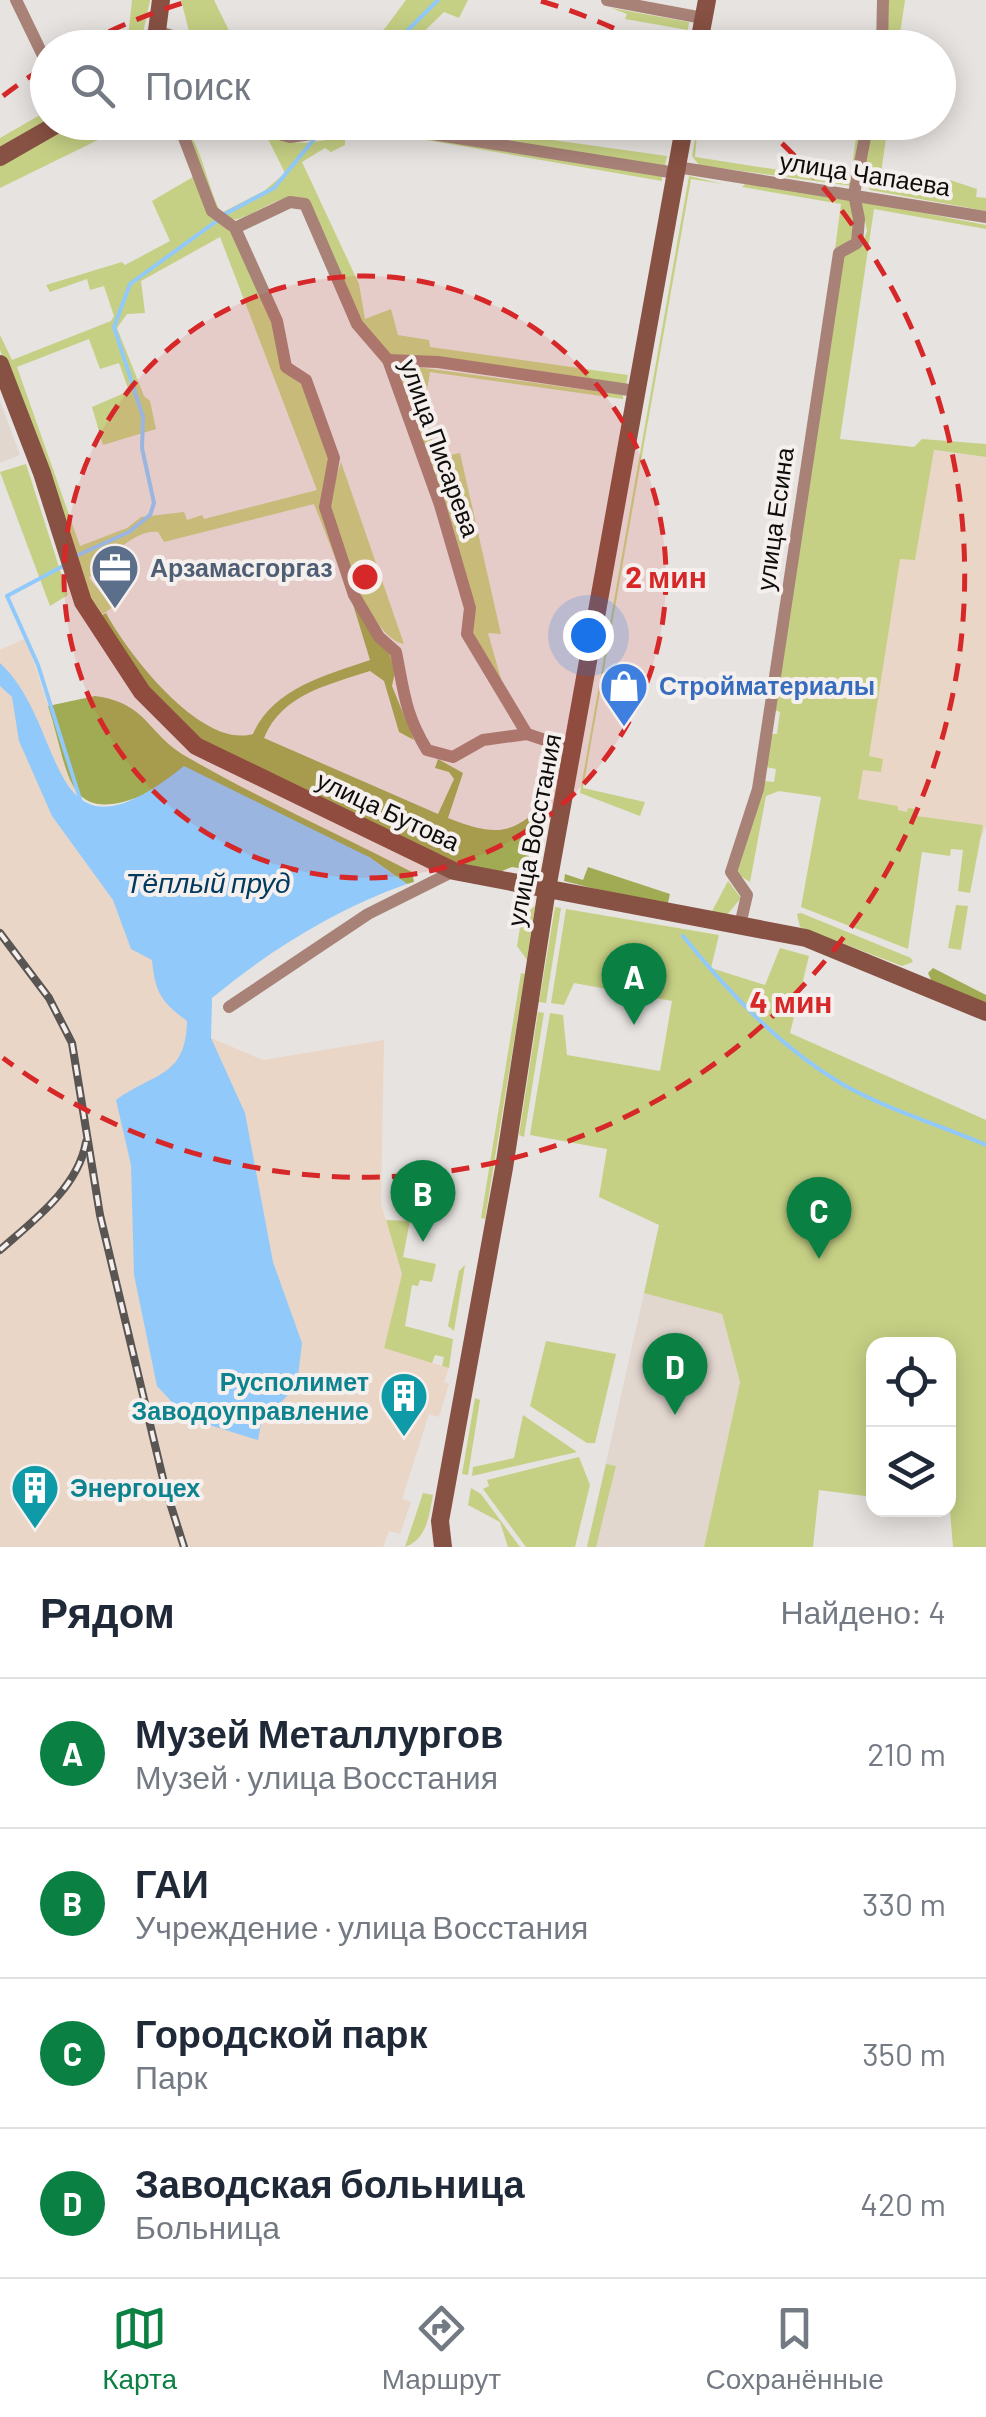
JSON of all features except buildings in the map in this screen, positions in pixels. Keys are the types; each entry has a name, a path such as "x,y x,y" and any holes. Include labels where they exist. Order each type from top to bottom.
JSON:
{"street":[{"path":"16,0 31,30"},
{"path":"155,30 160,0"},
{"path":"608,0 705,9"},
{"path":"883,30 884,0"},
{"path":"0,158 30,140"},
{"path":"186,140 212,211 235,228 278,321 280,356 286,367 306,380 334,458 325,507 354,595 379,637 396,652 399,688 411,724 426,750 453,757 483,740 528,734 575,750"},
{"name":"улица Чапаева","path":"485,140 986,217"},
{"name":"улица Восстания","path":"443,1547 440,1520 504,1168 546,889 575,750 682,140"},
{"name":"улица Есина","path":"740,925 747,895 731,872 758,789 838,253 858,243 860,234 854,194 864,140"},
{"name":"улица Писарева","path":"235,228 290,202 305,204 358,324 388,360 460,573 470,608 467,634 528,734"},
{"path":"388,360 458,365 636,390"},
{"name":"улица Бутова","path":"0,364 42,473 82,602 113,654 180,735 212,755 454,871 806,938 986,1012"},
{"path":"229,1007 368,914 454,871"}],"shaded area":[{"path":"0,401 20,455 0,463"},
{"path":"824,438 986,457 986,826 978,844 964,850 821,829 826,797 778,791"},
{"path":"26,638 77,796 211,1038 263,1060 384,1040 381,1204 402,1274 384,1348 449,1368 444,1382 449,1384 439,1417 429,1414 402,1499 411,1502 400,1534 389,1531 383,1547 0,1547 0,650"},
{"path":"644,1293 722,1314 740,1382 704,1547 587,1547"}],"green space":[{"path":"132,0 150,0 144,30 129,30"},
{"path":"181,0 214,0 229,30 189,30"},
{"path":"406,0 468,0 459,18 444,12 425,30 384,30"},
{"path":"889,0 905,0 901,30 888,30"},
{"path":"611,8 689,22 688,30 625,19 627,14"},
{"path":"30,121 30,130 0,149 0,138"},
{"path":"38,140 98,140 0,188 0,163"},
{"path":"188,140 195,143 221,213 264,191 285,173 268,140 345,140 345,145 331,152 325,148 302,162 359,284 365,319 391,309 398,335 429,340 430,347 628,375 626,385 439,359 391,357 361,323 309,201 288,198 246,216 225,220 206,188"},
{"path":"426,140 662,176 662,181"},
{"path":"501,140 553,140 667,156 665,166"},
{"path":"696,140 695,157 850,181 856,140 861,140 852,186 699,165 692,156"},
{"path":"870,140 886,140 880,181 947,192 950,180 977,189 976,197 986,198 986,211 870,190 863,175"},
{"path":"198,174 210,214 231,233 272,321 283,371 303,386 330,458 321,507 352,601 314,504 164,542 158,532 139,536 120,548 89,578 113,607 97,618 0,350 0,335 12,360 111,321 114,316 104,286 90,290 87,279 50,292 46,285 122,262 125,265 170,241 152,201","holes":["220,237 317,490 204,519 202,515 187,520 184,512 141,517 127,528 80,546 17,367 89,339 100,369 119,363 129,391 92,407 103,445 156,429 150,401 144,396 117,328 127,314 145,313 141,281"]},
{"path":"689,176 723,184 691,179 583,788 645,802 640,816 580,793"},
{"path":"745,184 850,199 855,217 853,240 835,249 841,204 742,187"},
{"path":"861,201 986,225 986,229 874,209 840,439 914,447 922,439 986,444 986,457 934,450 915,560 900,559 869,756 883,759 881,772 863,770 858,799 898,806 898,810 907,812 908,808 916,809 916,816 983,825 970,893 958,891 963,850 951,849 950,856 922,852 908,949 801,907 821,797 779,791 766,796 750,882 734,872 764,781 774,782 776,769 766,767 771,734 777,734 780,712 774,710 843,256 862,245 867,231"},
{"path":"395,364 623,395 623,399 430,372 425,402 436,458 460,453 501,634 488,633 505,693 471,630"},
{"path":"341,462 404,644 379,625 367,607 336,540 328,507"},
{"path":"26,464 68,595 50,606 0,472"},
{"path":"352,601 390,655 395,672 392,686 414,740 399,732 384,681 370,671 294,701 272,723 264,738 438,814 454,779 449,772 435,768 438,759 463,773 448,818 481,828 494,830 516,825 552,795 525,869 512,867 497,873 457,865 216,750 165,706 97,618 106,613 148,673 189,713 233,735 253,734 262,718 287,694 370,660"},
{"path":"95,696 126,705 187,757 412,872 414,882 407,884 369,857 153,791 124,802 102,804 87,800 68,774 48,706"},
{"path":"588,867 670,894 667,907 564,881 565,874 583,880"},
{"path":"728,881 741,898 726,916 711,913"},
{"path":"956,905 968,906 961,950 948,948"},
{"path":"535,906 527,960 517,946 522,915"},
{"path":"555,907 561,908 546,1003 539,1002"},
{"path":"566,909 719,935 711,968 765,985 780,948 809,956 790,1033 986,1120 986,1547 953,1547 956,1337 866,1337 866,1496 819,1490 813,1547 704,1547 740,1382 722,1314 644,1293 659,1225 599,1197 607,1149 530,1135 550,1013 563,1015 567,1055 660,1071 672,1001 574,983 564,1005 551,1003"},
{"path":"797,914 913,962 902,966 800,927"},
{"path":"933,968 986,995 986,1006 932,982 928,973"},
{"path":"521,973 525,974 485,1219 481,1218"},
{"path":"538,1012 544,1013 524,1137 519,1135"},
{"path":"386,1220 410,1221 403,1257 436,1264 432,1282 420,1280 418,1286 412,1285 405,1326 453,1339 449,1368 442,1366 444,1357 435,1355 432,1363 384,1348 402,1274"},
{"path":"465,1265 454,1331 448,1326 459,1271"},
{"path":"546,1341 616,1354 595,1443 587,1443 530,1406"},
{"path":"475,1398 480,1400 468,1475 462,1474"},
{"path":"523,1415 577,1452 472,1476 473,1467 514,1458"},
{"path":"579,1457 590,1485 575,1547 526,1547 483,1489 489,1486 487,1480"},
{"path":"606,1464 616,1466 596,1547 587,1547"},
{"path":"471,1488 481,1494 520,1547 508,1547 500,1522 468,1505"},
{"path":"423,1493 433,1495 426,1526 405,1547"}],"water":[{"name":"Тёплый пруд","path":"0,663 22,691 65,781 82,800 106,807 138,797 184,766 369,857 407,884 305,932 212,998 211,1038 245,1113 273,1262 302,1343 297,1385 261,1424 258,1440 187,1418 157,1386 134,1275 131,1165 116,1100 174,1063 181,1053 187,1021 161,995 152,960 131,949 113,900 52,816 19,741 12,697 0,686"}],"waterway":[{"path":"408,30 438,0"},
{"path":"225,214 274,188 313,140"},
{"path":"76,556 129,532 150,515 154,503 142,448 143,417 114,327 130,284 218,220"},
{"path":"65,565 7,596 38,665 81,802"},
{"path":"683,936 756,1017 819,1069 876,1101 986,1145"}],"railway":[{"path":"0,933 49,998 72,1043 100,1215 165,1487 184,1547"},
{"path":"0,1250 64,1189 86,1142"}],"place":[{"name":"Арзамасгоргаз","path":"115,610"},
{"name":"Стройматериалы","path":"624,728"},
{"name":"Музей Металлургов","path":"634,1025"},
{"name":"ГАИ","path":"423,1242"},
{"name":"Городской парк","path":"819,1259"},
{"name":"Заводская больница","path":"675,1415"},
{"name":"Русполимет Заводоуправление","path":"404,1438"},
{"name":"Энергоцех","path":"35,1530"}]}
